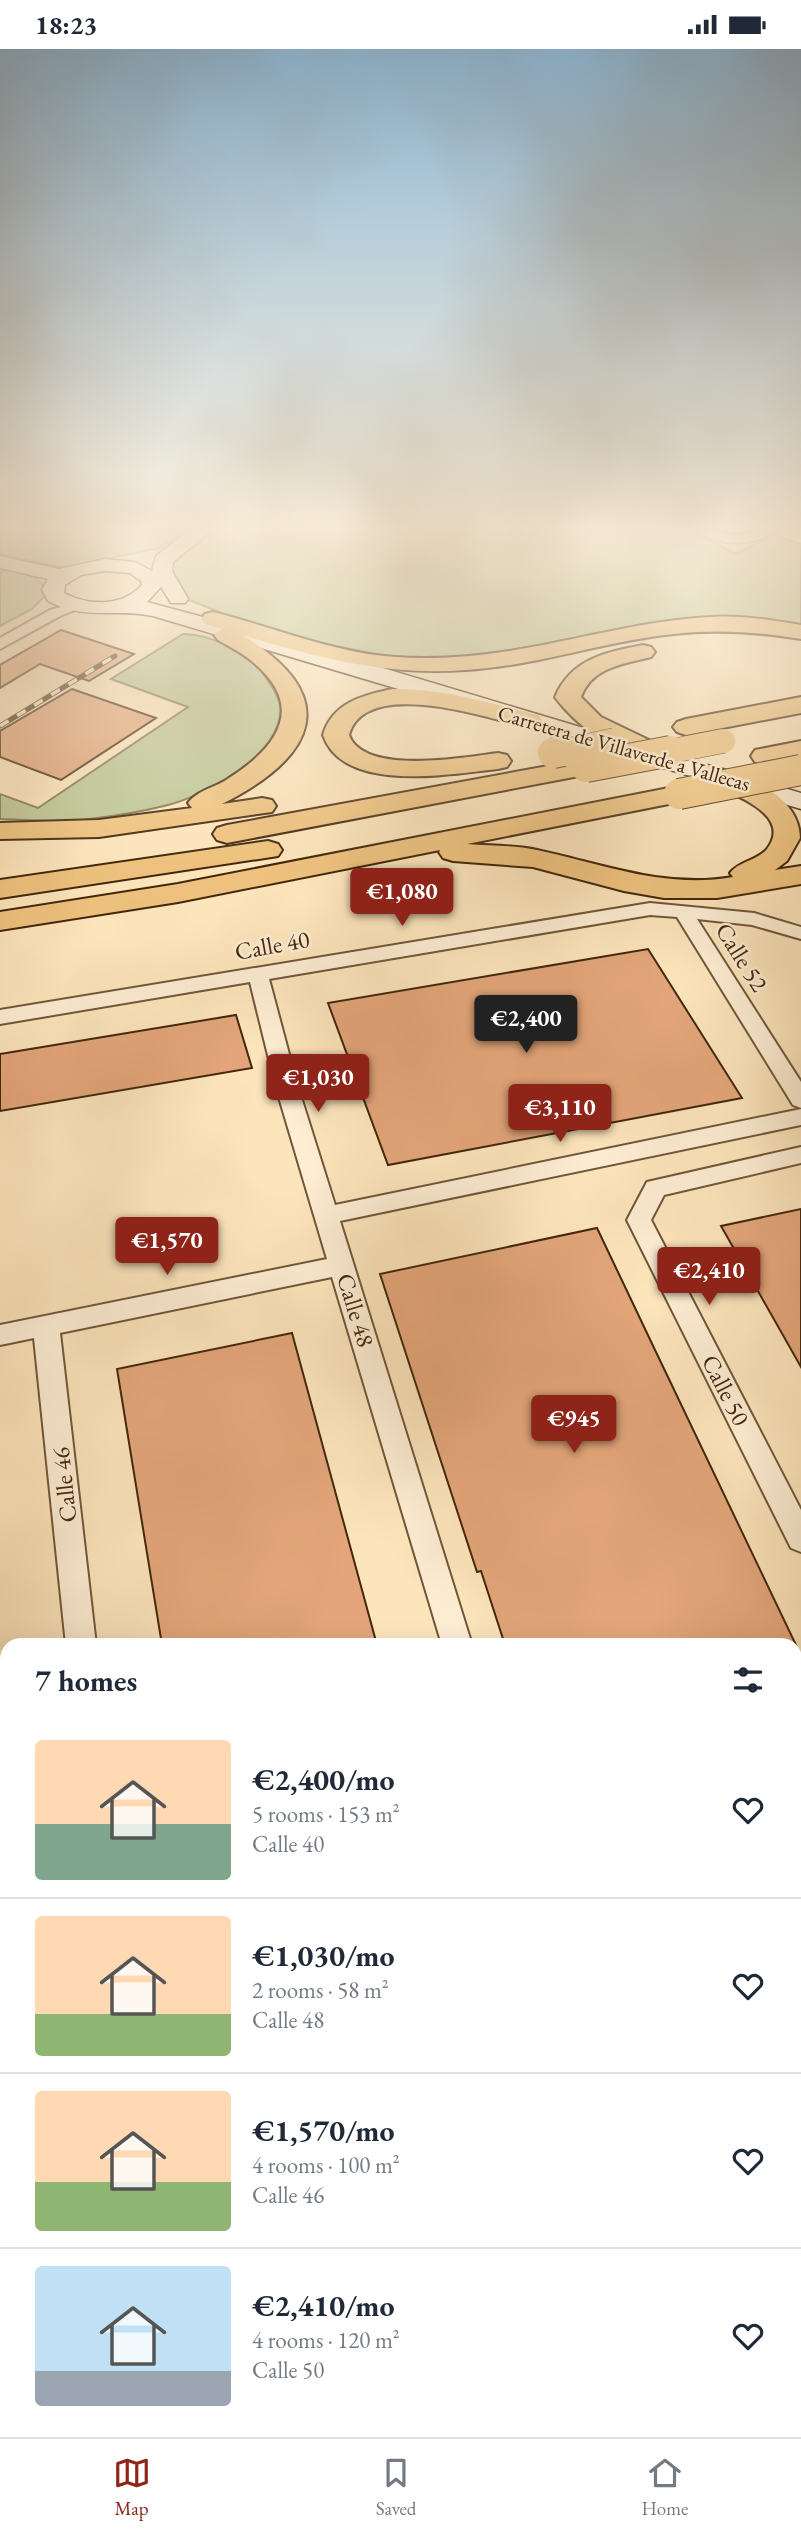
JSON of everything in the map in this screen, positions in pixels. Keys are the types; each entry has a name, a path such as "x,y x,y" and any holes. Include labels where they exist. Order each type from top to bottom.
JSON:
{"highway":[{"path":"125,826 191,808 251,779 288,741 295,726 293,695 269,661 236,638"},
{"path":"279,638 366,660 410,665 504,658 606,638"},
{"path":"644,748 591,723 576,710 568,698 571,687 590,669 623,656 707,648"},
{"path":"517,759 417,769 392,768 349,755 338,745 334,732 339,721 351,710 392,697 443,701 529,720"},
{"path":"0,831 44,833 125,826 320,797 686,727 798,710"},
{"path":"0,866 267,828 723,741 798,710"},
{"path":"0,921 165,895 357,858 658,791 764,756 801,749"},
{"path":"0,889 801,770"},
{"path":"658,791 606,815 590,829 589,840 601,857 642,875 674,879 710,879 765,867 784,856 793,846 795,833 788,817 774,805 710,773"},
{"path":"357,858 456,852 534,858 624,882 664,888 717,889 801,875"}],"main road":[{"name":"Carretera de Villaverde a Vallecas","path":"265,638 801,801"},
{"name":"Carretera de Villaverde a Vallecas","path":"268,638 801,793"}],"street":[{"name":"Calle 40","path":"0,1017 650,909 754,919 801,933"},
{"name":"Calle 52","path":"683,912 801,1100"},
{"name":"Calle 48","path":"258,974 286,1084 455,1638"},
{"path":"328,1215 801,1117"},
{"name":"Calle 50","path":"801,1156 655,1188 639,1220 801,1539"},
{"path":"0,1335 342,1265"},
{"name":"Calle 46","path":"46,1326 80,1638"}],"green space":[{"path":"176,638 209,638 237,651 255,664 275,692 280,704 280,715 275,731 265,747 251,761 216,785 180,801 118,815 79,820 0,819 0,794 38,808 188,707 111,679"},
{"path":"304,638 573,638 480,656 436,660 386,656"}],"building":[{"path":"46,638 87,638 134,654 89,681 40,664 0,688 0,665"},
{"path":"72,689 156,718 61,780 0,757 0,731"},
{"path":"648,949 742,1098 388,1165 328,1003"},
{"path":"236,1015 252,1068 0,1111 0,1054"},
{"path":"801,1209 801,1367 721,1226"},
{"path":"597,1228 793,1638 503,1638 481,1571 477,1572 380,1274"},
{"path":"292,1333 375,1638 161,1638 117,1369"}],"railway":[{"path":"0,726 115,656"}]}
